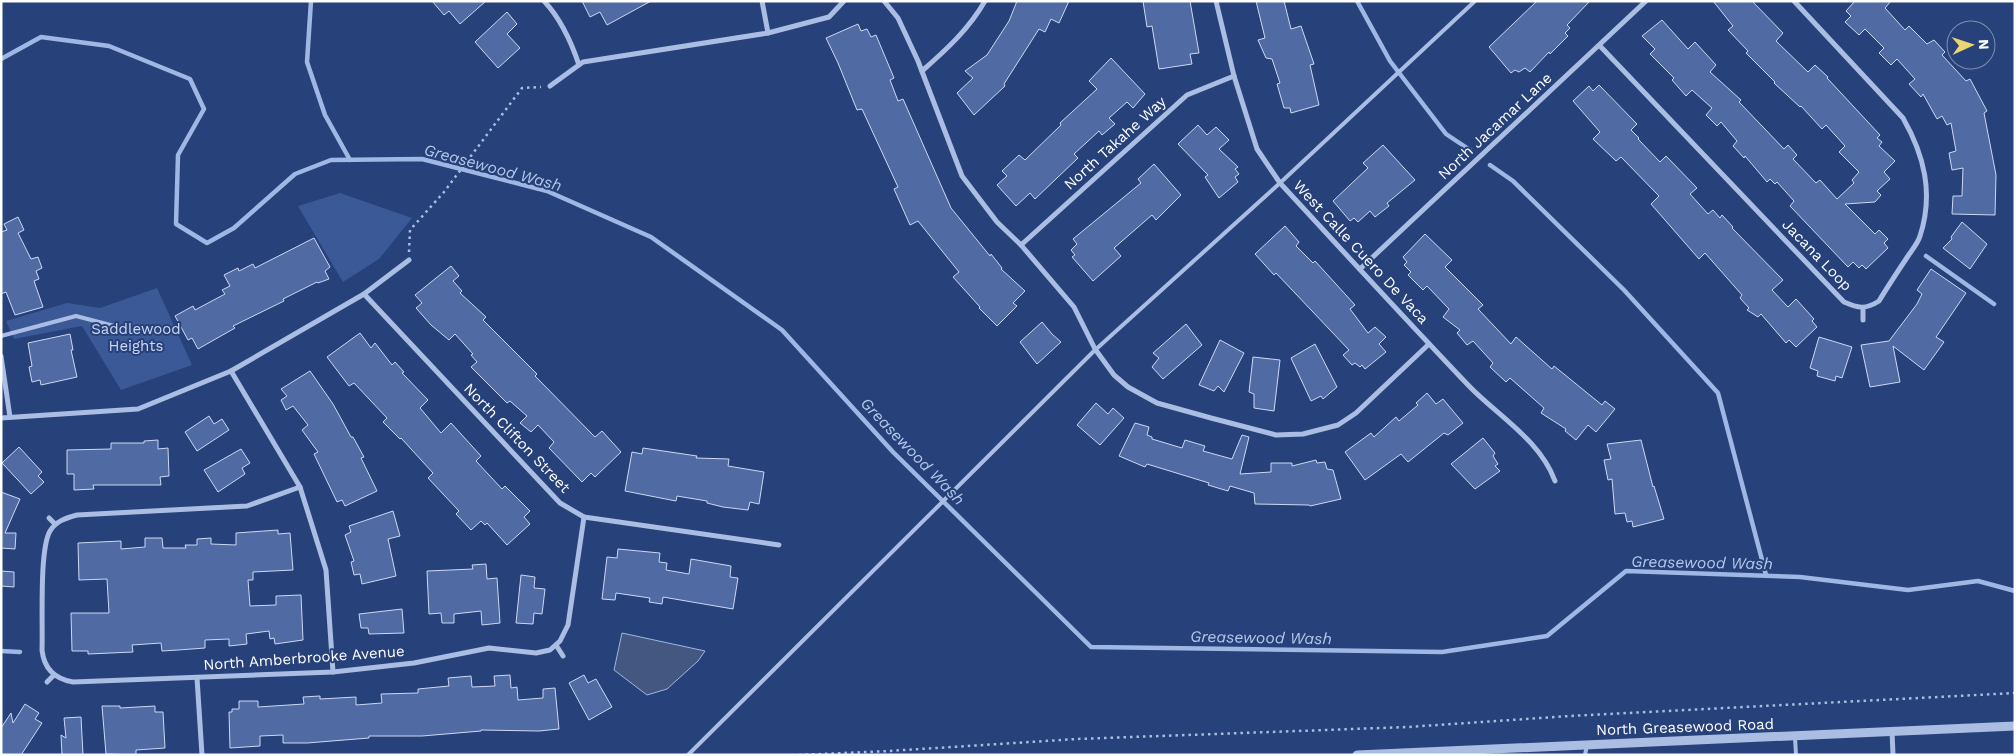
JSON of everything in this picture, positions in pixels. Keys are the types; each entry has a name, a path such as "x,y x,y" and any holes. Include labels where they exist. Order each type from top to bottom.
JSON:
{"street":[{"path":"544,1 555,13 573,46 579,65"},
{"path":"762,1 768,33"},
{"path":"550,86 584,62 768,33 829,17 844,1"},
{"path":"884,1 898,18 922,71 962,176 997,222 1021,245 1074,307 1095,349 1114,374 1128,387 1157,403 1276,435 1303,434 1338,425 1356,413 1429,344"},
{"path":"922,71 976,18 985,1"},
{"name":"West Calle Cuero De Vaca","path":"1216,1 1234,76 1257,150 1280,183 1479,396 1529,440 1547,461 1555,481"},
{"name":"North Jacamar Lane","path":"1360,269 1646,1"},
{"path":"1794,1 1903,118 1914,138 1924,164 1926,184 1925,211 1920,237 1879,301 1863,308 1863,320"},
{"name":"Jacana Loop","path":"1600,46 1844,302 1863,308"},
{"name":"North Takahe Way","path":"1021,245 1187,95 1234,76"},
{"path":"1,418 138,409 231,371 364,294 409,260"},
{"name":"North Clifton Street","path":"364,294 560,503 584,517 779,545"},
{"path":"1,356 10,417"},
{"path":"231,371 300,487 326,570 333,672"},
{"path":"47,682 54,675 45,664 42,650 44,548 55,524 76,515 247,506 300,487"},
{"path":"563,656 558,643 568,625 584,517"},
{"path":"49,518 55,524"},
{"name":"North Amberbrooke Avenue","path":"54,675 63,680 73,682 333,672 414,663 490,648 536,653 550,650 558,643"},
{"path":"197,678 202,755"},
{"name":"North Greasewood Road","path":"1357,755 1468,752 2015,726"},
{"path":"1892,732 1893,755"}],"lane":[{"path":"688,755 1095,349 1280,183 1476,1"},
{"path":"1,336 76,316 118,327"},
{"path":"1795,736 1796,755"},
{"path":"1585,755 1587,745"}],"path":[{"path":"409,260 410,230 444,192 522,88 550,86"},
{"path":"799,755 1096,739 1408,728 1570,716 2015,693"}],"green space":[{"path":"340,193 412,218 379,259 343,282 298,206"},
{"name":"Saddlewood Heights","path":"157,288 192,365 121,390 82,326 14,339 6,321 67,303 100,308"}],"shaded area":[{"path":"622,633 705,651 698,661 667,689 647,695 614,670"}],"building":[{"path":"432,1 486,1 460,24 449,11 444,15"},
{"path":"582,1 651,1 607,25 600,12 590,17"},
{"path":"1017,1 1069,1 1059,23 1051,19 1045,32 1039,29 1004,84 1005,86 974,115 957,93 973,78 965,71 987,55 1009,21"},
{"path":"1143,1 1190,1 1199,53 1190,54 1192,64 1159,69 1152,26 1147,27"},
{"path":"1256,1 1284,1 1291,29 1301,26 1314,64 1310,65 1319,105 1291,113 1290,108 1284,108 1277,84 1280,83 1272,59 1266,58 1258,40 1265,38"},
{"path":"1537,1 1590,1 1567,25 1570,28 1565,33 1568,36 1550,54 1549,52 1530,72 1525,68 1519,72 1515,70 1511,73 1489,47"},
{"path":"1713,1 1752,1 1783,33 1776,41 1808,72 1815,65 1828,77 1880,135 1877,138 1882,142 1879,146 1895,161 1884,172 1890,179 1877,191 1881,195 1875,202 1845,204 1875,234 1879,230 1888,239 1884,243 1888,248 1866,269 1862,265 1859,268 1853,262 1848,267 1790,206 1794,201 1777,182 1775,184 1770,179 1767,182 1745,156 1744,158 1733,146 1737,141 1721,122 1717,126 1706,115 1712,108 1692,90 1686,96 1672,80 1674,78 1650,54 1655,49 1642,36 1662,20 1688,49 1695,42 1716,65 1710,72 1741,100 1739,102 1784,149 1788,145 1797,155 1793,159 1816,183 1820,180 1837,199 1854,183 1852,180 1859,172 1839,152 1845,146 1826,125 1822,129 1746,53 1748,51 1728,30 1733,26"},
{"path":"1855,1 1891,1 1885,8 1905,30 1909,26 1927,44 1934,40 1945,52 1942,55 1946,59 1946,70 1956,70 1966,81 1970,79 1987,111 1984,113 1996,175 1995,215 1952,214 1953,196 1962,196 1963,168 1952,170 1949,153 1956,151 1951,123 1947,125 1942,116 1937,119 1923,94 1921,97 1909,84 1915,79 1897,59 1891,65 1879,53 1884,48 1865,29 1859,35 1845,22 1851,16 1846,11"},
{"path":"507,12 517,24 507,34 520,48 498,68 475,42"},
{"path":"858,24 861,31 867,29 871,37 876,35 894,78 890,80 898,101 903,99 951,208 990,256 991,254 1001,269 1025,291 1013,303 1017,306 997,326 953,277 959,272 918,221 910,225 894,189 898,187 862,109 857,110 826,38"},
{"path":"1111,58 1145,94 1133,108 1127,102 1109,118 1115,124 1102,135 1099,131 1074,154 1078,158 1035,199 1030,193 1016,206 997,185 1007,176 1002,171 1019,155 1025,160 1061,125 1060,123 1097,89 1089,81"},
{"path":"1599,85 1637,124 1631,130 1638,139 1660,162 1666,156 1697,188 1690,194 1708,214 1713,210 1720,218 1722,215 1732,228 1783,280 1772,290 1788,307 1796,299 1814,319 1812,321 1817,327 1796,347 1789,340 1786,343 1761,314 1758,317 1747,310 1749,308 1740,298 1742,295 1705,253 1699,259 1651,204 1659,196 1621,157 1616,161 1593,139 1600,132 1573,101 1589,86 1593,91"},
{"path":"1198,125 1207,135 1216,127 1229,140 1219,149 1238,167 1235,169 1239,174 1235,177 1238,182 1219,198 1205,177 1208,175 1178,144"},
{"path":"1383,145 1415,180 1387,203 1389,206 1375,217 1370,211 1358,222 1354,218 1350,221 1333,201 1368,168 1363,163"},
{"path":"1154,164 1181,195 1156,220 1152,215 1114,248 1121,256 1093,281 1072,257 1075,255 1071,250 1077,244 1073,239 1141,183 1138,179"},
{"path":"18,217 24,230 18,233 31,259 38,257 42,268 36,271 39,279 34,281 43,307 15,315 6,292 1,294 1,232 7,230 4,224"},
{"path":"1962,222 1987,244 1970,269 1943,248 1952,239 1951,237"},
{"path":"1285,226 1299,242 1296,246 1313,263 1315,261 1355,305 1350,309 1368,333 1375,327 1386,337 1379,344 1386,352 1365,369 1362,365 1360,367 1355,363 1352,365 1343,355 1349,350 1276,273 1274,275 1255,254"},
{"path":"1425,234 1452,260 1445,267 1483,305 1478,309 1511,344 1516,337 1552,369 1554,366 1602,405 1605,401 1615,409 1596,432 1588,425 1576,440 1565,431 1566,429 1541,413 1544,408 1510,378 1506,382 1490,367 1493,363 1473,341 1467,345 1457,333 1460,330 1443,317 1449,309 1427,286 1423,290 1408,275 1411,272 1404,265 1407,262 1403,257"},
{"path":"314,238 330,267 325,271 329,279 317,282 283,299 284,301 233,326 235,328 198,349 192,338 188,340 175,316 193,306 195,310 225,294 222,290 230,286 224,275 238,268 239,271 253,264 255,268"},
{"path":"451,266 459,276 453,281 462,291 460,293 486,317 483,320 537,374 535,376 595,437 602,431 621,452 595,477 591,473 582,482 549,448 554,442 538,425 531,432 520,423 527,416 510,401 507,403 471,367 477,362 471,355 473,354 455,334 449,340 431,325 416,308 422,303 415,295"},
{"path":"1931,269 1966,293 1936,337 1944,342 1924,370 1893,346 1900,382 1870,387 1861,345 1889,341 1917,304 1922,294 1917,290"},
{"path":"1042,322 1061,342 1037,364 1020,342"},
{"path":"1186,324 1202,345 1163,379 1152,367 1159,358 1153,353"},
{"path":"360,333 371,348 375,343 392,365 395,362 404,372 402,373 428,400 420,408 441,433 451,423 481,456 476,461 502,489 505,486 530,511 524,517 530,524 507,545 487,523 485,525 481,521 471,530 456,514 459,511 428,478 433,473 401,438 383,422 387,418 354,383 349,386 327,357"},
{"path":"70,334 73,350 71,350 77,377 41,385 40,380 32,382 29,367 32,366 28,343"},
{"path":"1819,337 1852,347 1842,378 1836,376 1835,381 1817,376 1818,371 1810,368"},
{"path":"1220,340 1244,353 1224,392 1218,386 1214,391 1199,385"},
{"path":"1315,344 1337,387 1323,399 1321,396 1311,401 1291,358"},
{"path":"1253,357 1280,360 1274,411 1254,408 1254,394 1249,392"},
{"path":"310,371 333,404 351,437 353,437 364,457 361,458 377,491 345,506 342,500 337,502 314,454 318,452 302,430 308,425 293,406 286,410 281,400 287,396 281,389"},
{"path":"1427,393 1436,404 1443,399 1463,423 1448,435 1444,433 1408,462 1401,454 1365,480 1345,452 1371,433 1374,437 1396,417 1399,421 1418,405 1416,403"},
{"path":"1096,403 1108,414 1113,408 1124,418 1100,445 1077,425"},
{"path":"209,416 214,424 222,419 229,430 197,451 185,432"},
{"path":"1135,423 1149,427 1147,435 1152,437 1152,439 1182,448 1185,440 1205,446 1203,451 1232,459 1242,435 1249,437 1240,474 1271,472 1271,463 1292,463 1292,466 1316,460 1317,463 1325,462 1327,469 1333,470 1341,499 1310,506 1255,504 1254,493 1230,486 1228,491 1208,485 1209,483 1147,464 1145,467 1119,456"},
{"path":"1483,438 1495,453 1493,456 1498,464 1495,466 1500,471 1475,489 1451,464"},
{"path":"158,440 158,449 168,448 169,476 160,477 161,485 93,485 94,489 74,490 74,474 67,474 67,450 111,449 111,443 144,443 144,441"},
{"path":"1641,440 1653,487 1664,519 1633,527 1632,521 1627,522 1625,513 1615,514 1612,479 1608,480 1604,460 1611,459 1607,444"},
{"path":"19,447 42,472 38,476 44,482 31,494 2,463"},
{"path":"643,448 697,456 696,458 729,459 728,466 764,472 759,504 750,502 748,510 723,507 707,503 707,501 677,496 676,501 625,491 632,452 642,454"},
{"path":"241,449 250,463 242,468 245,474 218,492 204,470"},
{"path":"1,492 20,499 5,533 16,533 15,549 1,548"},
{"path":"393,511 400,536 388,539 396,576 362,584 360,574 354,575 351,562 354,561 345,535 351,532 349,526"},
{"path":"278,530 278,534 290,533 293,570 253,572 253,580 248,580 250,606 276,605 276,596 301,595 303,640 275,644 274,638 270,639 269,631 246,634 247,644 229,646 229,639 205,640 205,648 162,651 161,643 132,645 133,652 88,654 88,651 72,651 71,613 109,613 107,579 79,580 78,543 121,541 121,549 145,547 145,538 162,538 163,548 186,548 185,545 197,545 197,539 211,538 211,544 236,545 236,533"},
{"path":"618,549 660,553 659,562 667,563 666,570 689,574 691,559 731,566 730,577 738,578 733,609 663,597 662,604 649,602 650,598 616,593 615,600 602,599 607,557 617,558"},
{"path":"486,564 487,579 497,578 500,623 482,625 481,611 454,614 454,623 442,623 441,613 429,614 427,571 473,569 472,565"},
{"path":"1,571 14,572 14,587 1,586"},
{"path":"521,575 535,577 534,588 545,589 542,614 534,613 533,624 516,623"},
{"path":"402,609 404,633 369,634 368,628 361,628 359,614"},
{"path":"510,675 511,688 517,687 518,700 543,698 543,689 555,688 559,729 539,731 481,730 422,736 369,736 369,738 307,743 283,743 283,735 260,736 260,746 230,748 229,712 232,712 232,709 239,709 239,701 258,701 258,707 304,704 303,697 320,696 320,699 356,697 356,705 382,703 381,694 418,693 418,689 449,686 448,678 471,676 472,687 495,686 494,676"},
{"path":"584,675 588,683 596,679 612,707 589,720 569,683"},
{"path":"25,704 39,713 35,719 42,723 21,755 1,755 1,728 11,713 13,723"},
{"path":"102,706 120,706 120,708 155,706 155,712 163,712 165,748 136,750 136,755 106,754"},
{"path":"81,717 83,755 62,755 61,735 66,738 64,718"}],"waterway":[{"path":"311,1 307,62 325,115 350,160"},
{"path":"1357,1 1390,61 1446,134 1470,150"},
{"name":"Greasewood Wash","path":"1,59 41,37 109,46 190,79 204,109 178,155 176,224 207,243 234,228 295,174 331,160 422,159 547,191 651,237 782,330 893,452 1091,647 1442,652 1547,636 1626,571 1800,577 1908,590 1978,581 2015,591"},
{"path":"1490,165 1513,181 1624,290 1718,393 1766,575"},
{"path":"1926,256 1994,304"},
{"path":"1,651 20,652"}]}
